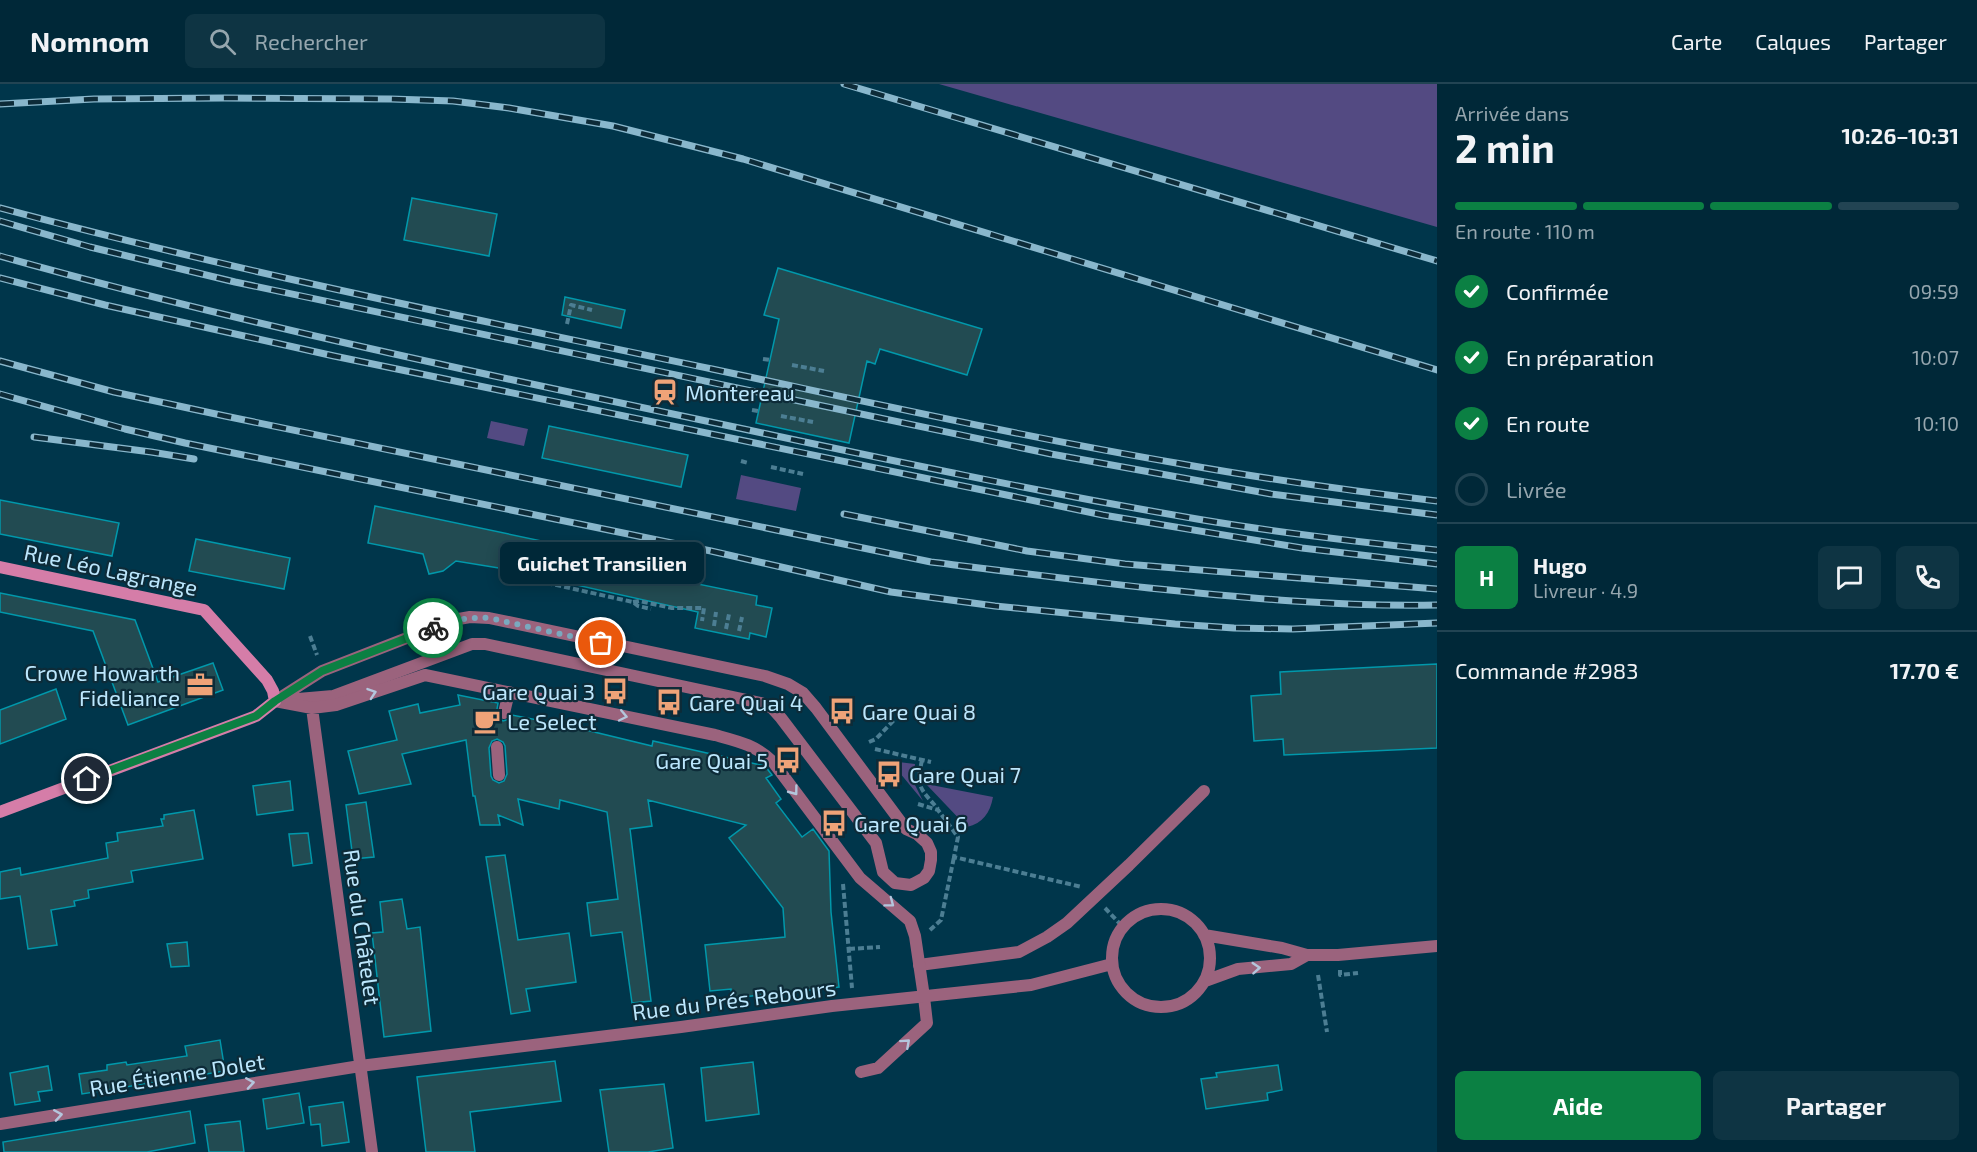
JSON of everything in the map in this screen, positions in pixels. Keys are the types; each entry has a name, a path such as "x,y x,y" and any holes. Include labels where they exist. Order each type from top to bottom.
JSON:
{"main road":[{"name":"Rue Léo Lagrange","path":"0,567 204,610 267,680 275,701"},
{"path":"0,812 256,716 275,701"}],"street":[{"path":"470,617 489,618 765,676 803,693 816,708 906,829 917,834 927,843 931,860 929,871 924,878 911,885 895,883 889,878 884,872 876,843 781,718 772,708 761,703 479,644 459,647 333,696 275,701 322,671 453,620 470,617"},
{"path":"275,701 312,708 336,705 424,675 715,735 747,744 764,753 860,878 910,921 915,936 927,1023 878,1068 861,1072"},
{"path":"504,713 508,692"},
{"name":"Rue du Châtelet","path":"312,708 372,1152"},
{"path":"497,747 499,775"},
{"path":"919,965 1019,952 1047,937 1067,923 1204,791"},
{"path":"1166,909 1194,922 1204,935 1210,950 1210,966 1205,981 1196,994 1182,1003 1167,1008 1148,1006 1130,997 1118,983 1112,964 1112,951 1123,927 1135,916 1166,909"},
{"path":"1204,935 1282,948 1307,955 1338,955 1437,946"},
{"path":"1205,981 1238,969 1291,964 1307,955"},
{"name":"Rue du Prés Rebours","path":"360,1066 1031,985 1112,964"},
{"name":"Rue Étienne Dolet","path":"0,1124 360,1066"}],"path":[{"path":"567,324 571,305 592,310"},
{"path":"763,359 770,360"},
{"path":"792,365 824,371"},
{"path":"752,410 758,411"},
{"path":"781,416 813,422"},
{"path":"741,461 748,463"},
{"path":"771,467 803,474"},
{"path":"516,567 538,572"},
{"path":"529,579 579,588 633,602 639,601 672,608 704,608 702,621"},
{"path":"633,602 638,606 651,609"},
{"path":"714,626 716,612"},
{"path":"726,629 729,614"},
{"path":"739,631 742,617"},
{"path":"310,636 318,658"},
{"path":"869,742 876,739 895,719"},
{"path":"875,749 931,762"},
{"path":"915,936 934,929 941,920 958,837 920,788 918,779 922,760"},
{"path":"918,804 938,810"},
{"path":"954,857 1083,887 1123,927"},
{"path":"842,874 854,1005"},
{"path":"849,949 880,947"},
{"path":"1318,975 1327,1032"}],"shaded area":[{"path":"939,84 1437,84 1437,227"},
{"path":"491,421 528,429 524,446 487,438"},
{"path":"741,475 801,488 796,511 736,499"},
{"path":"890,761 915,764 913,781 923,801"},
{"path":"926,784 993,797 992,803 981,820 967,827"}],"building":[{"path":"412,198 497,214 489,256 404,240"},
{"path":"778,268 982,329 967,375 880,349 875,364 867,361 849,443 756,423 779,319 764,315"},
{"path":"565,297 625,310 621,328 562,315"},
{"path":"549,426 688,455 681,487 542,458"},
{"path":"0,500 119,523 112,556 0,534"},
{"path":"375,506 680,570 678,580 757,596 756,605 772,608 766,637 750,633 749,639 695,628 698,612 505,569 456,561 443,571 429,574 423,554 368,543"},
{"path":"196,539 290,558 284,589 189,571"},
{"path":"0,593 135,620 158,682 213,663 223,690 128,725 93,631 0,612"},
{"path":"1437,664 1437,748 1284,755 1283,739 1254,741 1251,696 1281,694 1280,672"},
{"path":"56,689 66,719 0,744 0,710"},
{"path":"458,695 498,703 496,715 503,721 510,719 512,715 553,722 652,746 653,741 765,766 772,775 766,778 781,799 776,803 802,837 813,829 829,851 831,912 839,987 732,998 731,989 710,991 705,945 785,937 783,908 729,838 746,825 648,800 652,826 630,829 651,1001 632,1003 622,932 591,936 587,903 618,899 607,812 560,800 559,809 518,799 523,825 498,815 500,825 480,825 475,796 473,796 466,740 402,754 411,784 359,794 348,751 397,740 389,711 418,704 420,713 460,705","holes":["497,739 503,742 507,774 504,781 499,783 491,776 489,748 492,741"]},
{"path":"290,781 293,810 257,815 253,786"},
{"path":"366,802 374,857 353,859 346,805"},
{"path":"194,810 203,859 131,871 133,882 88,890 89,898 74,901 75,906 51,910 57,945 28,949 20,896 0,899 0,872 20,868 21,875 108,858 106,843 118,841 117,833 163,826 161,819 164,819 164,815"},
{"path":"308,833 312,863 293,866 289,834"},
{"path":"505,855 518,940 569,933 576,982 526,989 530,1011 511,1014 486,857"},
{"path":"402,899 407,929 420,927 431,1031 384,1037 372,933 383,932 380,902"},
{"path":"187,942 189,966 171,967 167,944"},
{"path":"220,1040 225,1071 82,1094 79,1074 107,1070 107,1065 126,1062 127,1065 187,1056 185,1046"},
{"path":"555,1061 561,1101 470,1112 475,1152 426,1152 417,1077"},
{"path":"753,1062 759,1114 706,1121 701,1068"},
{"path":"1278,1065 1282,1090 1267,1093 1268,1100 1206,1109 1201,1079 1217,1077 1216,1073"},
{"path":"48,1066 52,1090 38,1092 40,1101 15,1105 10,1073"},
{"path":"664,1084 673,1148 648,1152 609,1152 600,1090"},
{"path":"299,1093 304,1123 267,1129 263,1099"},
{"path":"343,1102 349,1142 322,1146 320,1124 311,1125 309,1107"},
{"path":"190,1111 195,1143 147,1152 4,1152 3,1142"},
{"path":"240,1121 244,1152 209,1152 205,1125"}],"railway":[{"path":"844,84 1437,261"},
{"path":"0,104 94,99 224,98 453,101 613,126 743,159 1437,370"},
{"path":"0,208 177,253 354,293 1005,431 1245,475 1437,501"},
{"path":"0,221 90,247 235,282 1051,454 1271,494 1437,515"},
{"path":"0,256 180,304 361,346 964,475 1232,525 1437,550"},
{"path":"0,278 105,305 334,356 1103,515 1302,548 1437,564"},
{"path":"0,361 114,392 225,416 931,562 1149,588 1257,598 1365,605 1437,605"},
{"path":"0,394 125,429 185,443 711,551 891,592 995,606 1234,628 1293,629 1437,623"},
{"path":"34,437 194,459"},
{"path":"844,514 1027,551 1125,564 1437,589"}],"way so far":[{"path":"433,628 453,620 470,617 489,618 601,643"}],"place":[{"name":"Montereau","path":"665,392"},
{"name":"Guichet Transilien","path":"601,643"},
{"name":"Crowe Howarth Fideliance","path":"200,685"},
{"name":"Gare Quai 3","path":"615,691"},
{"name":"Gare Quai 4","path":"669,702"},
{"name":"Gare Quai 8","path":"842,711"},
{"name":"Le Select","path":"487,721"},
{"name":"Gare Quai 5","path":"788,760"},
{"name":"Gare Quai 7","path":"889,774"},
{"name":"Gare Quai 6","path":"834,823"}],"route":[{"path":"87,779 256,716 322,671 433,628"}]}
